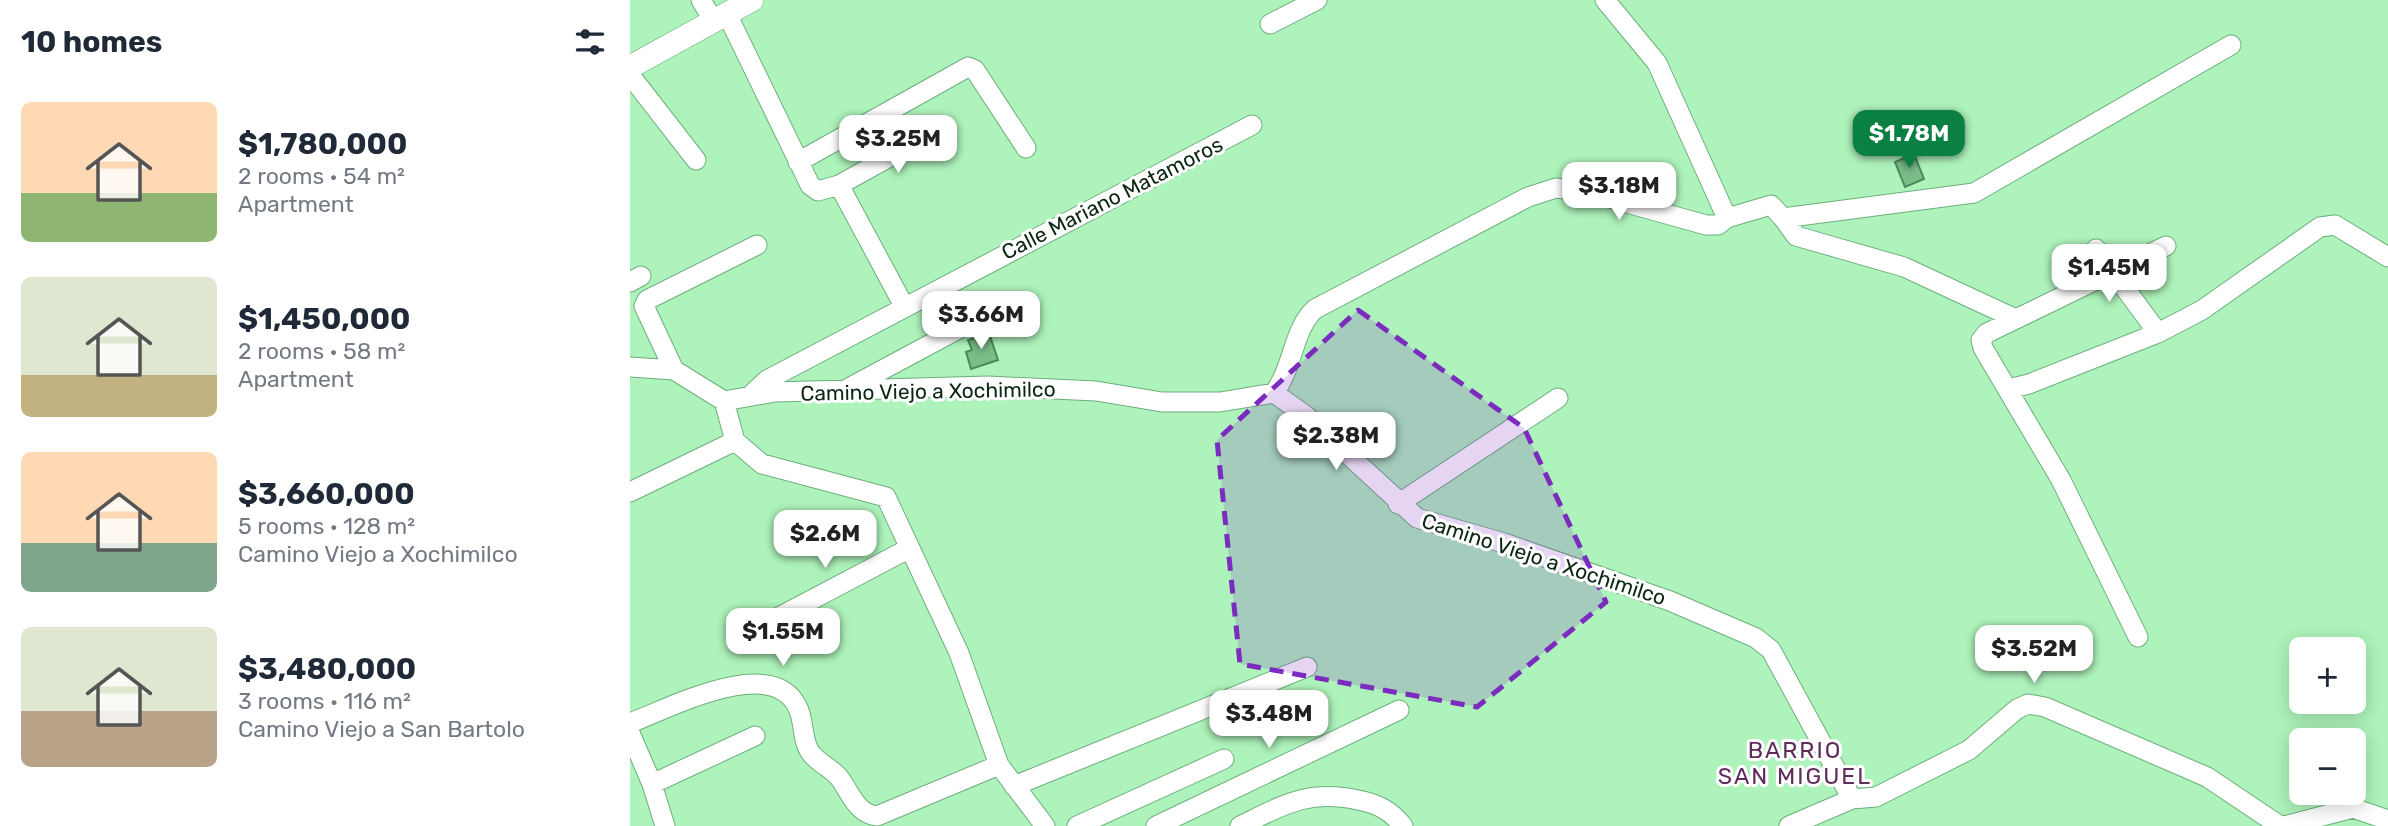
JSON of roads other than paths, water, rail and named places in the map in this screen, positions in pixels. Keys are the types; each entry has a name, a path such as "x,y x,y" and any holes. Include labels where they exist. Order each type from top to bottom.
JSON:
{"main road":[{"path":"630,67 752,0"}],"street":[{"path":"701,0 720,18 810,185 818,191 839,185 939,130"},
{"path":"1270,24 1317,0"},
{"path":"1605,0 1657,63 1727,218"},
{"path":"1783,218 1974,193 2231,45"},
{"path":"798,162 968,67 975,70 1026,148"},
{"path":"630,75 696,160"},
{"name":"Calle Mariano Matamoros","path":"752,394 766,380 1252,125"},
{"path":"839,185 904,306"},
{"path":"1274,393 1290,368 1305,318 1315,309 1528,197 1556,188 1584,191 1706,225 1718,225 1727,218 1771,205 1796,236 1904,267 2016,318"},
{"path":"2008,389 2158,333 2202,310 2320,227 2336,225 2388,257"},
{"path":"674,370 644,306 647,300 757,245"},
{"path":"2138,637 2062,480 1983,348 1981,340 1987,333 2016,318 2166,246"},
{"path":"2096,249 2111,273 2158,333"},
{"path":"839,393 994,310"},
{"path":"630,367 674,370 724,401 735,441 762,464 881,494 889,502 908,549 959,653 999,765 1040,825"},
{"name":"Camino Viejo a Xochimilco","path":"724,401 752,394 988,386 1096,391 1162,402 1220,402 1274,393 1305,415 1398,504 1417,518 1574,566 1723,621 1756,638 1771,650 1852,799"},
{"path":"1398,504 1558,398"},
{"path":"630,492 735,441"},
{"path":"760,627 908,549"},
{"path":"1014,786 1307,667"},
{"path":"630,723 722,688 767,683 778,688 797,706 804,737 812,755 836,772 861,810 868,815 877,816 999,765"},
{"path":"1789,826 1852,799 1876,797 1939,767 1969,750 2008,715 2028,704 2045,708 2207,777 2282,826 2353,808 2388,820"},
{"path":"1156,826 1399,710"},
{"path":"630,733 652,784 665,826"},
{"path":"652,784 755,736"},
{"path":"1077,826 1224,758"},
{"path":"1240,826 1285,804 1318,794 1378,804 1403,826"}],"district":[{"name":"BARRIO SAN MIGUEL","path":"1795,763"}]}
